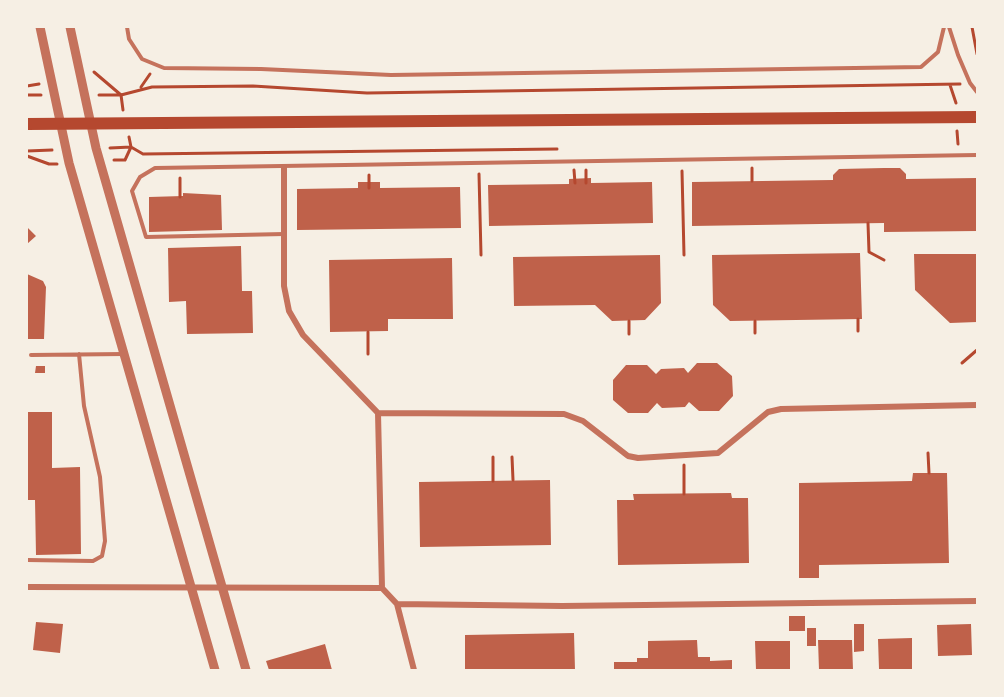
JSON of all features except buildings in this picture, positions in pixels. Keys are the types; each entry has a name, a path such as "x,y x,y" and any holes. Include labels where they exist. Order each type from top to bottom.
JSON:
{"main road":[{"path":"27,124 977,117"}],"street":[{"path":"40,27 60,124 215,670"},
{"path":"70,27 96,148 246,670"},
{"path":"284,166 284,286 289,311 303,335 378,413 382,588 397,604 414,670"},
{"path":"378,413 564,414 583,421 628,456 684,456 718,453 768,411 977,405"},
{"path":"27,587 382,588"},
{"path":"397,604 584,606 977,601"}],"lane":[{"path":"127,27 135,51 142,59 154,65 170,68 261,69 381,75 921,67 934,57 944,27"},
{"path":"949,27 970,83 977,92"},
{"path":"284,234 146,237 132,191 140,177 155,168 977,155"},
{"path":"27,560 93,561 102,556 105,541 100,477 84,406 79,354"},
{"path":"31,355 125,354"}],"path":[{"path":"972,27 977,54"},
{"path":"90,65 97,77 121,95 131,147 125,160"},
{"path":"141,87 154,65"},
{"path":"121,95 141,87 253,86 367,93 970,83"},
{"path":"958,144 967,143"},
{"path":"96,148 131,147 143,154 565,149"},
{"path":"27,156 49,164"},
{"path":"681,160 684,255"},
{"path":"479,163 481,255"},
{"path":"180,168 180,197"},
{"path":"868,223 869,252 884,260"},
{"path":"858,319 858,332"},
{"path":"629,321 629,334"},
{"path":"755,321 755,333"},
{"path":"368,332 368,354"},
{"path":"962,363 977,350"},
{"path":"928,453 929,473"},
{"path":"684,456 684,494"},
{"path":"493,457 493,481"},
{"path":"512,457 513,480"}]}
